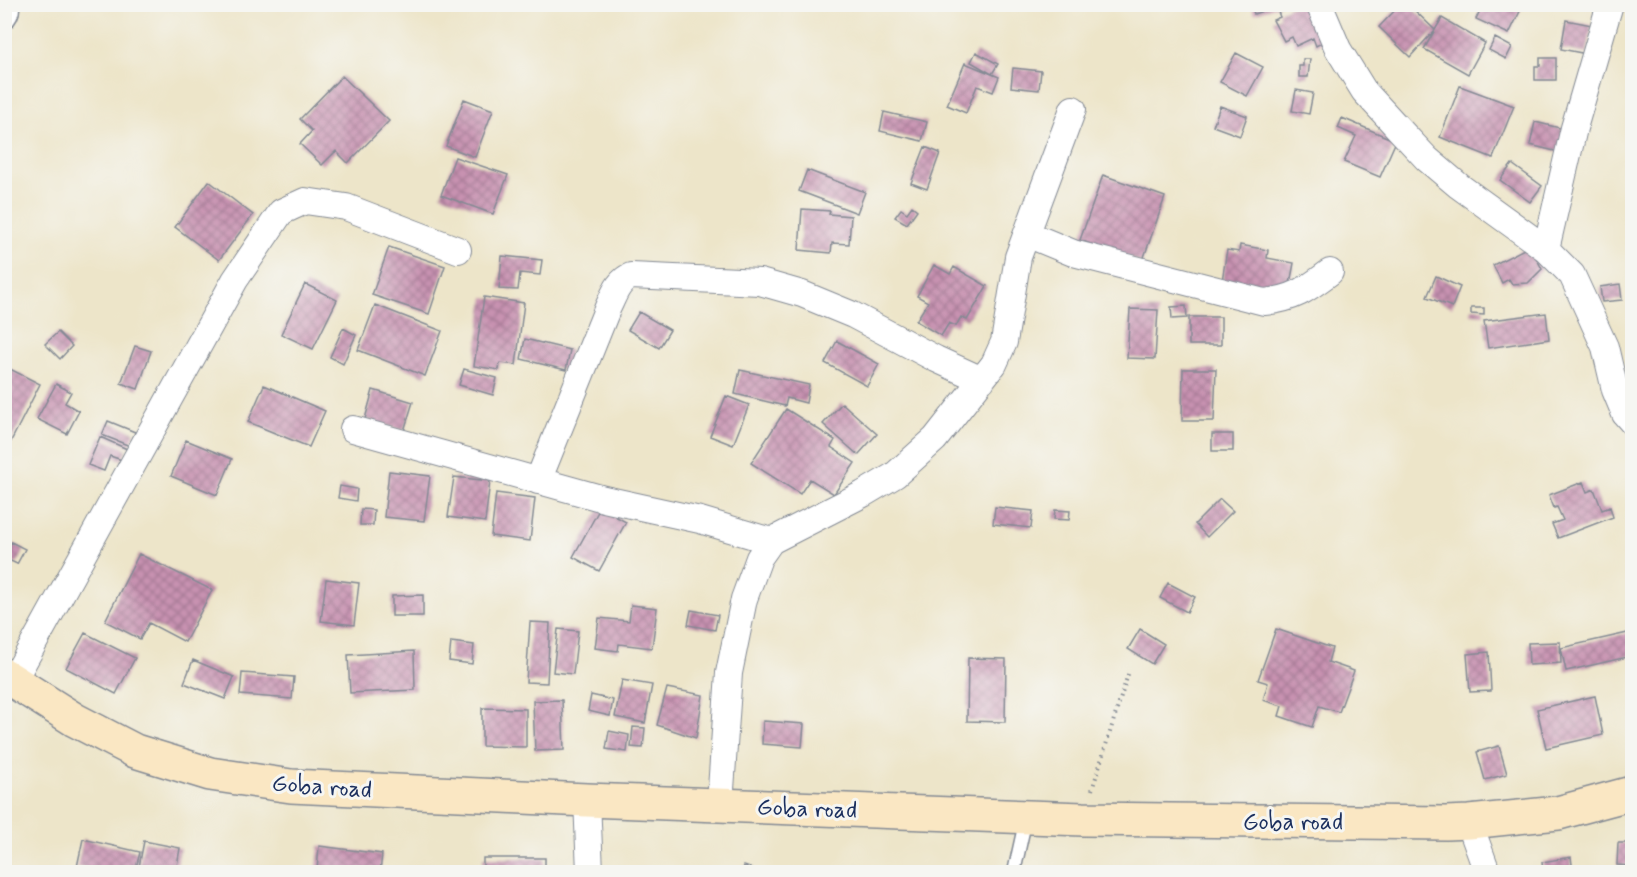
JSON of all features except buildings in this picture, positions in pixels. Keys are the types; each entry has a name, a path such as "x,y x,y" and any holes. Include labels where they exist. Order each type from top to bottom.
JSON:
{"street":[{"path":"1318,4 1338,49 1364,91 1427,159 1459,186 1545,249 1572,275 1605,347 1618,398 1625,414 1632,422"},
{"path":"1545,249 1574,128 1610,4"},
{"path":"720,804 729,673 744,599 759,558 771,540 863,494 895,475 935,439 994,364 1004,342 1018,257 1073,109"},
{"path":"9,678 235,280 281,212 305,201 346,207 458,250"},
{"path":"1027,234 1073,253 1264,302 1286,300 1310,287 1330,272"},
{"path":"538,481 608,307 620,284 631,276 760,282 802,294 853,315 936,359 982,380"},
{"path":"353,429 604,499 700,520 771,540"},
{"name":"Goba road","path":"9,678 75,720 135,751 210,774 291,786 1083,819 1469,822 1558,813 1632,793"},
{"path":"587,800 590,873"},
{"path":"1469,822 1487,873"}],"lane":[{"path":"4,25 14,10 13,4"},
{"path":"1014,873 1026,817"}],"path":[{"path":"1083,819 1129,671"}]}
